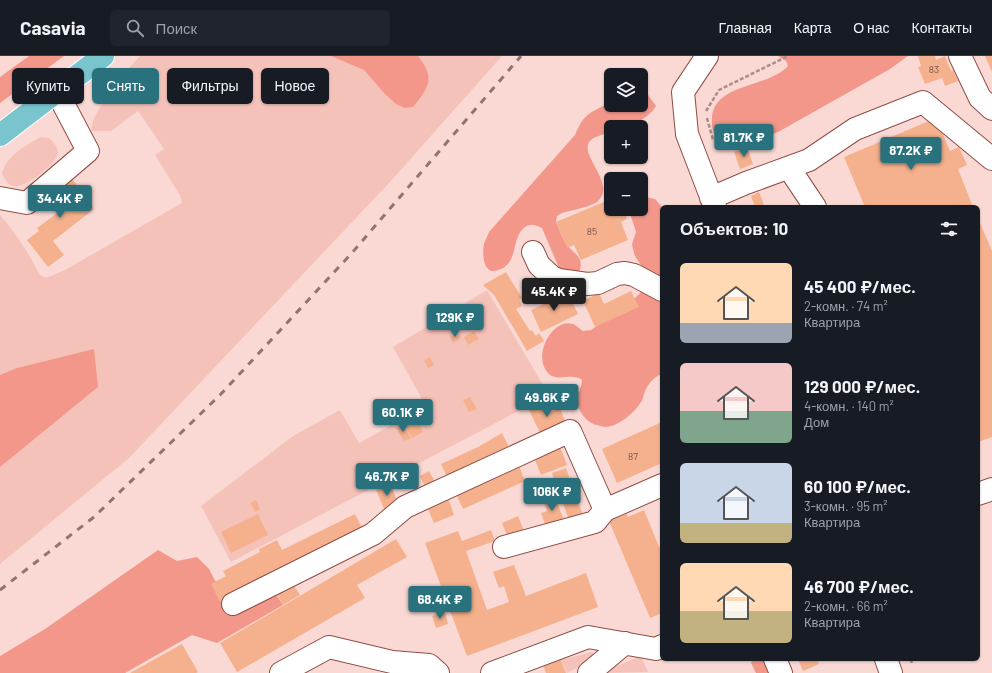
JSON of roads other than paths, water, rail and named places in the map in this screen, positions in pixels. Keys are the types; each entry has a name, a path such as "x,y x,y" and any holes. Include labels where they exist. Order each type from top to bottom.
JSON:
{"main road":[{"path":"84,71 103,56"},
{"path":"0,135 41,104"}],"street":[{"path":"707,56 683,92 687,134 713,202 746,183 809,160 855,129 923,102 992,159"},
{"path":"960,56 980,98 992,109"},
{"path":"0,198 27,203 88,152 63,104"},
{"path":"789,168 814,205"},
{"path":"533,252 540,265 552,277 559,280 587,284 598,283 617,274 625,273 634,275 660,289"},
{"path":"233,604 374,534 405,507 570,431 606,510"},
{"path":"504,547 595,522 606,510 660,487"},
{"path":"980,493 992,489"},
{"path":"492,673 530,666 588,637 656,649 660,647"},
{"path":"589,673 625,643"},
{"path":"281,673 329,647 392,662 429,665 438,673"},
{"path":"776,661 781,673"},
{"path":"887,661 891,673"}],"railway":[{"path":"0,590 94,517 220,395 351,254 521,56"}]}
